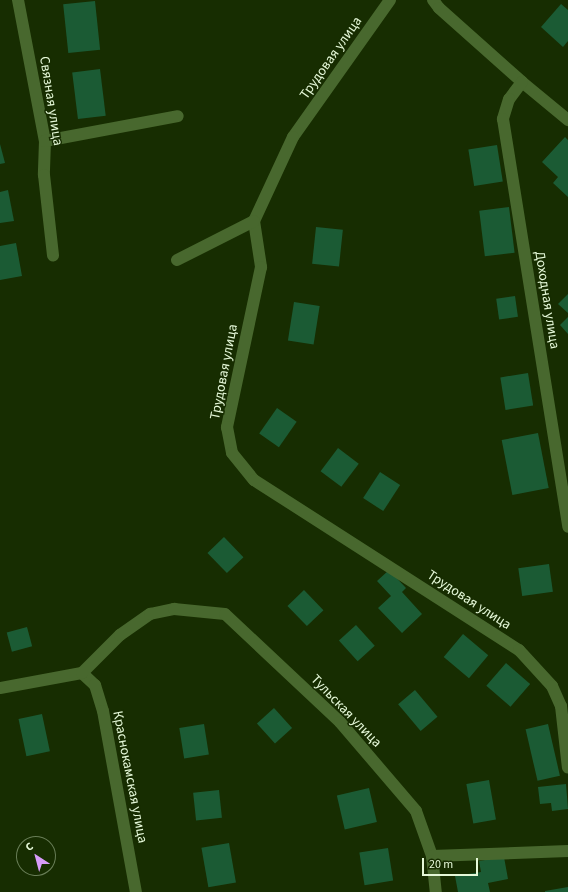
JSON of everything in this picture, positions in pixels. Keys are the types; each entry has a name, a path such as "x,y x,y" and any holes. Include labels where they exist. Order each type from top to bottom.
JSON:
{"street":[{"name":"Связная улица","path":"18,0 45,141 44,175 53,255"},
{"name":"Трудовая улица","path":"390,0 293,137 254,222 261,267 227,427 232,453 254,480 519,650 552,686 561,706 568,768"},
{"path":"433,0 439,8 522,82 568,120"},
{"name":"Доходная улица","path":"522,82 509,99 503,119 568,527"},
{"path":"45,141 178,116"},
{"path":"177,260 254,222"},
{"name":"Тульская улица","path":"82,673 120,635 150,614 174,609 224,614 340,722 416,811 432,856 436,892"},
{"path":"0,688 82,673"},
{"name":"Краснокамская улица","path":"82,673 95,685 103,711 136,892"},
{"path":"432,856 568,851"}],"building":[{"path":"95,1 100,50 68,53 63,4"},
{"path":"561,4 568,10 568,41 563,47 541,27"},
{"path":"100,69 106,116 78,119 72,72"},
{"path":"565,137 568,140 568,197 553,183 558,177 542,162"},
{"path":"0,144 5,163 0,164"},
{"path":"497,145 503,182 474,186 468,150"},
{"path":"8,190 14,221 0,223 0,192"},
{"path":"509,207 515,253 485,256 479,211"},
{"path":"316,227 343,230 339,267 312,264"},
{"path":"16,243 22,276 0,280 0,246"},
{"path":"568,294 568,313 558,304"},
{"path":"515,296 518,317 499,319 496,299"},
{"path":"294,302 320,306 314,345 288,341"},
{"path":"568,317 568,334 560,325"},
{"path":"528,373 533,406 506,410 500,377"},
{"path":"277,408 297,422 279,447 259,433"},
{"path":"538,433 549,488 512,495 502,440"},
{"path":"338,448 359,464 341,487 321,471"},
{"path":"380,472 400,485 383,511 363,498"},
{"path":"224,537 243,557 227,573 207,553"},
{"path":"549,564 553,592 522,596 518,568"},
{"path":"389,570 406,588 402,592 422,614 402,633 378,608 391,596 377,581"},
{"path":"304,590 323,610 307,626 287,606"},
{"path":"356,625 375,646 358,661 339,640"},
{"path":"27,627 32,646 12,652 7,632"},
{"path":"463,634 488,655 469,678 444,657"},
{"path":"506,663 530,684 510,707 486,686"},
{"path":"415,690 437,717 421,731 398,704"},
{"path":"274,708 292,728 275,743 257,723"},
{"path":"42,714 50,751 26,756 19,719"},
{"path":"204,724 209,755 184,759 179,728"},
{"path":"548,724 560,776 538,781 526,729"},
{"path":"489,780 496,819 473,823 466,784"},
{"path":"566,784 568,809 552,811 551,803 540,804 538,787"},
{"path":"369,788 377,822 345,830 337,795"},
{"path":"219,790 222,818 196,821 193,793"},
{"path":"229,843 236,882 208,887 201,848"},
{"path":"388,848 393,881 365,885 359,853"},
{"path":"504,857 508,879 488,883 490,892 458,892 455,876 481,872 479,861"},
{"path":"568,887 568,892 545,892 545,891"}]}
